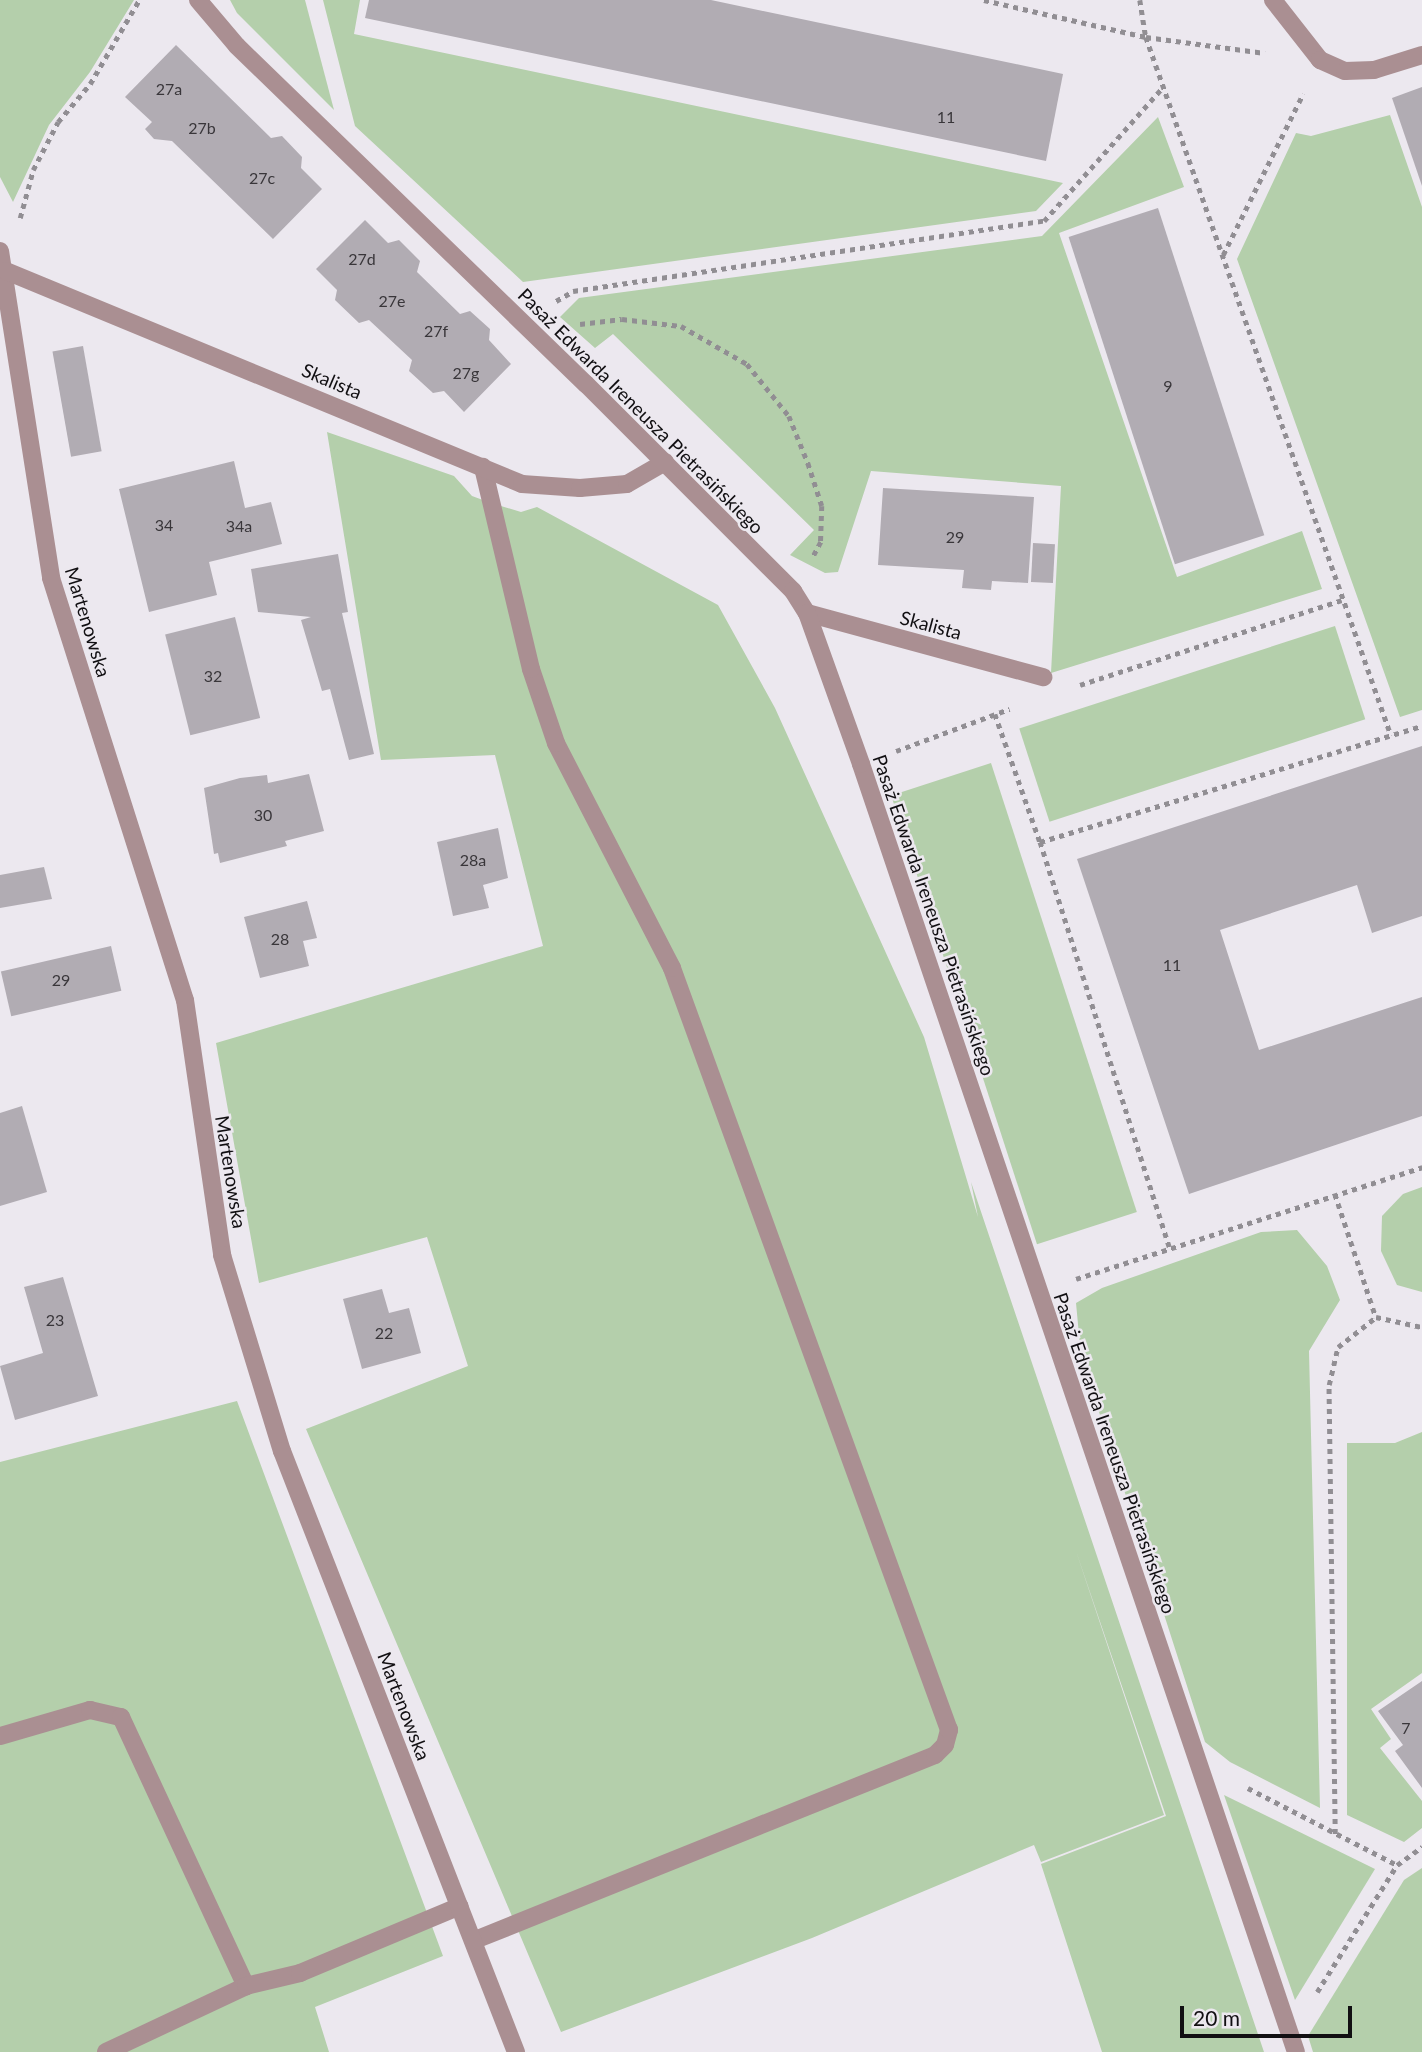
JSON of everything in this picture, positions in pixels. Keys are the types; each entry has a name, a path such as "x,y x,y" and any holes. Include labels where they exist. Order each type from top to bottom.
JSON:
{"street":[{"name":"Pasaż Edwarda Ireneusza Pietrasińskiego","path":"198,0 237,46 665,462 793,591 807,613 862,764 1296,2052"},
{"path":"1273,0 1320,60 1346,71 1374,70 1422,55"},
{"path":"0,251 6,271"},
{"name":"Skalista","path":"6,271 522,484 580,488 627,484 665,462"},
{"name":"Martenowska","path":"6,271 51,578 185,1000 222,1255 282,1451 475,1940 516,2052"},
{"path":"475,1940 935,1755 945,1745 949,1730 671,968 556,743 531,669 483,467"},
{"name":"Skalista","path":"807,613 1043,677"},
{"path":"0,1736 90,1710 121,1717 246,1986"},
{"path":"106,2052 246,1986 300,1973 460,1906"}],"path":[{"path":"6,271 33,170 58,122 90,84 139,0"},
{"path":"984,0 1146,37 1320,60 1223,256"},
{"path":"1140,0 1146,37 1391,735"},
{"path":"524,325 573,291 1044,221 1164,87"},
{"path":"1067,689 1342,600"},
{"path":"862,764 1019,706"},
{"path":"995,714 1040,842 1169,1247"},
{"path":"1040,842 1422,726"},
{"path":"1039,1291 1422,1167"},
{"path":"1335,1194 1376,1317"},
{"path":"1376,1317 1422,1327"},
{"path":"1335,1834 1329,1385 1338,1347 1376,1317"},
{"path":"1197,1761 1397,1865"},
{"path":"1290,2034 1397,1865 1422,1847"}],"green space":[{"path":"0,0 134,0 90,72 49,125 13,202 0,177"},
{"path":"230,0 305,0 334,110 237,13"},
{"path":"323,0 360,0 354,34 1063,183 1036,211 523,282 355,126"},
{"path":"1390,115 1422,207 1422,710 1400,717 1237,259 1296,133 1311,136"},
{"path":"1158,117 1184,187 1059,233 1177,577 1302,531 1322,589 1051,673 1061,486 871,471 838,572 825,573 790,555 814,530 613,334 595,348 560,317 579,298 1042,236"},
{"path":"327,432 454,476 472,496 491,503 521,512 537,507 718,605 775,708 924,1037 978,1217 971,1182 1264,2052 1102,2052 1041,1864 1166,1816 1076,1551 1164,1815 1041,1862 1034,1845 812,1938 561,2032 306,1429 468,1366 427,1237 259,1283 216,1043 543,946 495,755 381,760"},
{"path":"1335,626 1365,719 1050,822 1019,729"},
{"path":"991,763 1137,1212 1037,1244 891,795"},
{"path":"1422,1187 1422,1292 1397,1285 1381,1251 1382,1216 1403,1194"},
{"path":"1297,1230 1327,1266 1340,1300 1309,1351 1320,1808 1230,1762 1205,1742 1081,1356 1076,1303 1102,1288 1261,1232"},
{"path":"237,1401 443,1956 315,2007 329,2052 0,2052 0,1462"},
{"path":"1422,1432 1422,1673 1371,1709 1391,1739 1380,1748 1422,1801 1422,1828 1404,1842 1347,1815 1347,1443 1395,1443"},
{"path":"1224,1795 1375,1869 1295,2000"},
{"path":"1422,1868 1422,2052 1313,2052 1308,2036 1404,1880"}],"building":[{"path":"369,0 711,0 1063,74 1046,161 365,18"},
{"path":"176,45 271,138 282,136 302,157 301,168 322,189 273,239 172,141 154,139 145,129 152,122 125,97"},
{"path":"1422,87 1422,186 1392,98"},
{"path":"1158,208 1264,535 1175,564 1069,237"},
{"path":"365,220 388,243 399,240 420,261 417,272 460,314 470,311 490,329 489,340 511,364 464,412 444,391 433,393 409,371 412,360 369,320 359,323 335,300 337,290 316,269"},
{"path":"83,346 102,451 71,457 52,351"},
{"path":"234,461 245,508 271,502 282,544 209,562 217,595 149,612 119,489"},
{"path":"883,488 1034,497 1028,583 992,581 991,590 962,588 964,570 878,565"},
{"path":"1033,543 1055,544 1053,583 1031,582"},
{"path":"338,554 348,612 342,613 374,754 349,760 330,689 322,691 301,620 311,617 258,612 251,569"},
{"path":"235,617 260,718 190,735 165,634"},
{"path":"1422,746 1422,916 1372,933 1357,885 1220,930 1259,1050 1422,997 1422,1116 1189,1194 1077,859"},
{"path":"309,774 324,831 285,841 287,846 220,863 218,853 214,854 204,788 240,778 267,775 268,783"},
{"path":"498,828 508,878 483,885 489,908 453,916 437,842"},
{"path":"44,867 52,899 0,908 0,875"},
{"path":"307,901 317,938 303,941 309,966 260,978 244,917"},
{"path":"111,946 121,991 11,1016 1,971"},
{"path":"22,1106 47,1192 0,1206 0,1113"},
{"path":"63,1277 98,1396 15,1420 0,1366 43,1353 24,1287"},
{"path":"382,1289 389,1313 409,1308 421,1353 362,1369 343,1299"},
{"path":"1422,1681 1422,1788 1395,1751 1403,1745 1378,1711"}]}
